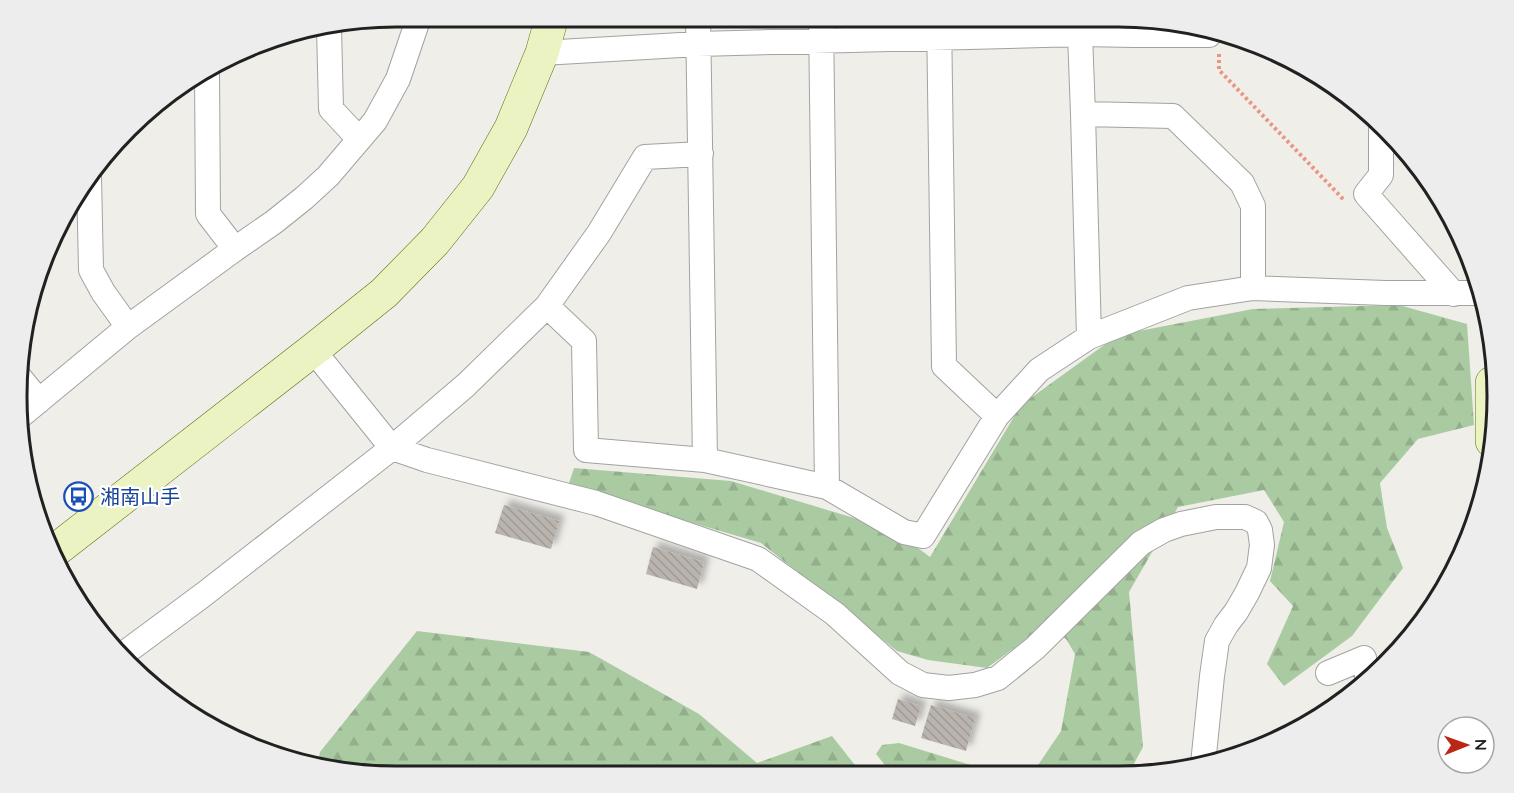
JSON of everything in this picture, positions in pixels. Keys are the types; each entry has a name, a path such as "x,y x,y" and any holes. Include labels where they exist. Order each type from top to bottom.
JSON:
{"street":[{"path":"28,410 128,327 274,222 328,176 375,122 398,79 415,27"},
{"path":"59,547 384,293 435,241 478,187 512,128 542,53 549,27"},
{"path":"698,27 705,460"},
{"path":"820,27 827,487"},
{"path":"542,53 698,44 821,41 940,28 1080,34 1123,27"},
{"path":"940,28 944,366 997,416"},
{"path":"1176,32 1214,42"},
{"path":"329,33 331,109 359,139"},
{"path":"1080,34 1089,337"},
{"path":"207,80 208,214 235,249"},
{"path":"1083,114 1173,116 1242,183 1253,206 1254,288"},
{"path":"1381,137 1381,175 1366,194 1454,294"},
{"path":"128,650 392,448 466,385 548,306 599,233 645,157 701,154"},
{"path":"89,191 91,270 103,292 128,327"},
{"path":"548,306 584,341 586,450 705,460 827,487 904,532 923,536 997,416 1039,370 1089,337 1188,298 1254,288 1472,293"},
{"path":"313,350 392,448 427,460 596,503 758,559 835,614 900,673 922,685 948,688 975,685 998,678 1035,648 1141,543 1164,530 1216,517 1245,517 1256,522 1260,530 1262,545 1259,568 1247,593 1217,641 1204,755"},
{"path":"27,387 39,401"},
{"path":"1328,673 1364,658 1366,669"}],"path":[{"path":"1214,42 1219,70 1350,207"}],"green space":[{"path":"950,27 1101,27 1096,32 956,35"},
{"path":"1399,305 1467,324 1474,425 1418,439 1380,483 1387,528 1403,568 1352,636 1284,686 1267,664 1293,606 1270,581 1284,522 1264,490 1178,507 1129,592 1143,747 1133,765 1037,766 1061,731 1075,654 1066,639 1047,624 987,668 928,660 897,651 761,543 568,486 574,468 731,481 894,530 930,557 1021,405 1118,335 1253,309"},
{"path":"417,631 589,652 699,714 757,763 832,736 856,766 396,766 324,759 319,758 320,752"},
{"path":"899,743 974,766 886,766 876,754 882,745"}],"building":[{"path":"504,505 559,521 551,549 495,533"},
{"path":"653,547 704,562 697,589 646,574"},
{"path":"898,699 921,706 915,726 892,719"},
{"path":"931,705 975,718 966,751 921,738"}],"place":[{"name":"湘南山手","path":"79,497"}]}
